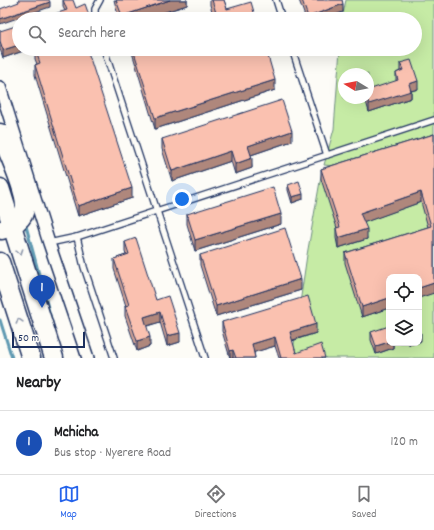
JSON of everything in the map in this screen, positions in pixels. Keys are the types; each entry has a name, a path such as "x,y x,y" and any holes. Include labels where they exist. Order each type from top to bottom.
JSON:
{"highway":[{"path":"0,133 22,189 26,208 18,223 6,229"},
{"path":"0,188 6,229 54,358"},
{"path":"0,262 31,358"}],"street":[{"path":"0,87 49,243 88,358"}],"lane":[{"path":"95,12 95,9 100,0"},
{"path":"276,0 280,12"},
{"path":"106,56 205,358"},
{"path":"294,56 327,155"},
{"path":"49,243 77,237 434,120"},
{"path":"77,237 84,267 114,358"}],"green space":[{"path":"346,0 434,0 434,175 324,165 334,129 338,76 338,104 374,104 374,68 339,68 339,56 422,56 422,12 343,12"},
{"path":"322,170 434,177 434,358 292,358 307,255"}],"building":[{"path":"18,0 49,0 50,2 21,12 12,12 12,15 0,19 0,9 19,2"},
{"path":"63,0 73,0 76,8 85,4 88,12 61,12 67,10"},
{"path":"116,0 170,0 134,12 120,12"},
{"path":"212,0 224,0 227,9 251,2 254,12 216,12"},
{"path":"302,0 342,0 343,4 321,12 306,12"},
{"path":"12,27 12,47 3,50 0,41 0,31"},
{"path":"38,56 89,56 132,188 78,206 35,65 40,63"},
{"path":"135,56 268,56 275,80 155,118"},
{"path":"411,60 418,81 409,84 411,91 374,102 374,88 398,80 396,73 403,70 400,63"},
{"path":"282,100 292,131 248,146 252,158 235,164 231,151 172,171 162,139"},
{"path":"434,134 434,283 422,287 422,274 386,274 386,299 362,307 345,253 431,226 421,192 360,213 367,229 338,238 336,228 340,227 321,169"},
{"path":"299,181 303,194 292,197 288,185"},
{"path":"273,187 281,214 195,240 187,214"},
{"path":"285,228 301,279 216,306 200,255"},
{"path":"136,238 156,300 168,296 180,333 167,336 160,312 144,317 150,337 137,341 125,306 129,305 114,259 129,254 125,242"},
{"path":"308,296 316,324 290,332 296,353 321,344 325,358 281,358 275,337 252,344 255,358 236,358 233,350 230,351 222,322"},
{"path":"386,327 386,343 376,346 371,332"}],"waterway":[{"path":"26,226 54,330"},
{"path":"0,320 12,358"}],"place":[{"name":"Mchicha","path":"42,308"}]}
